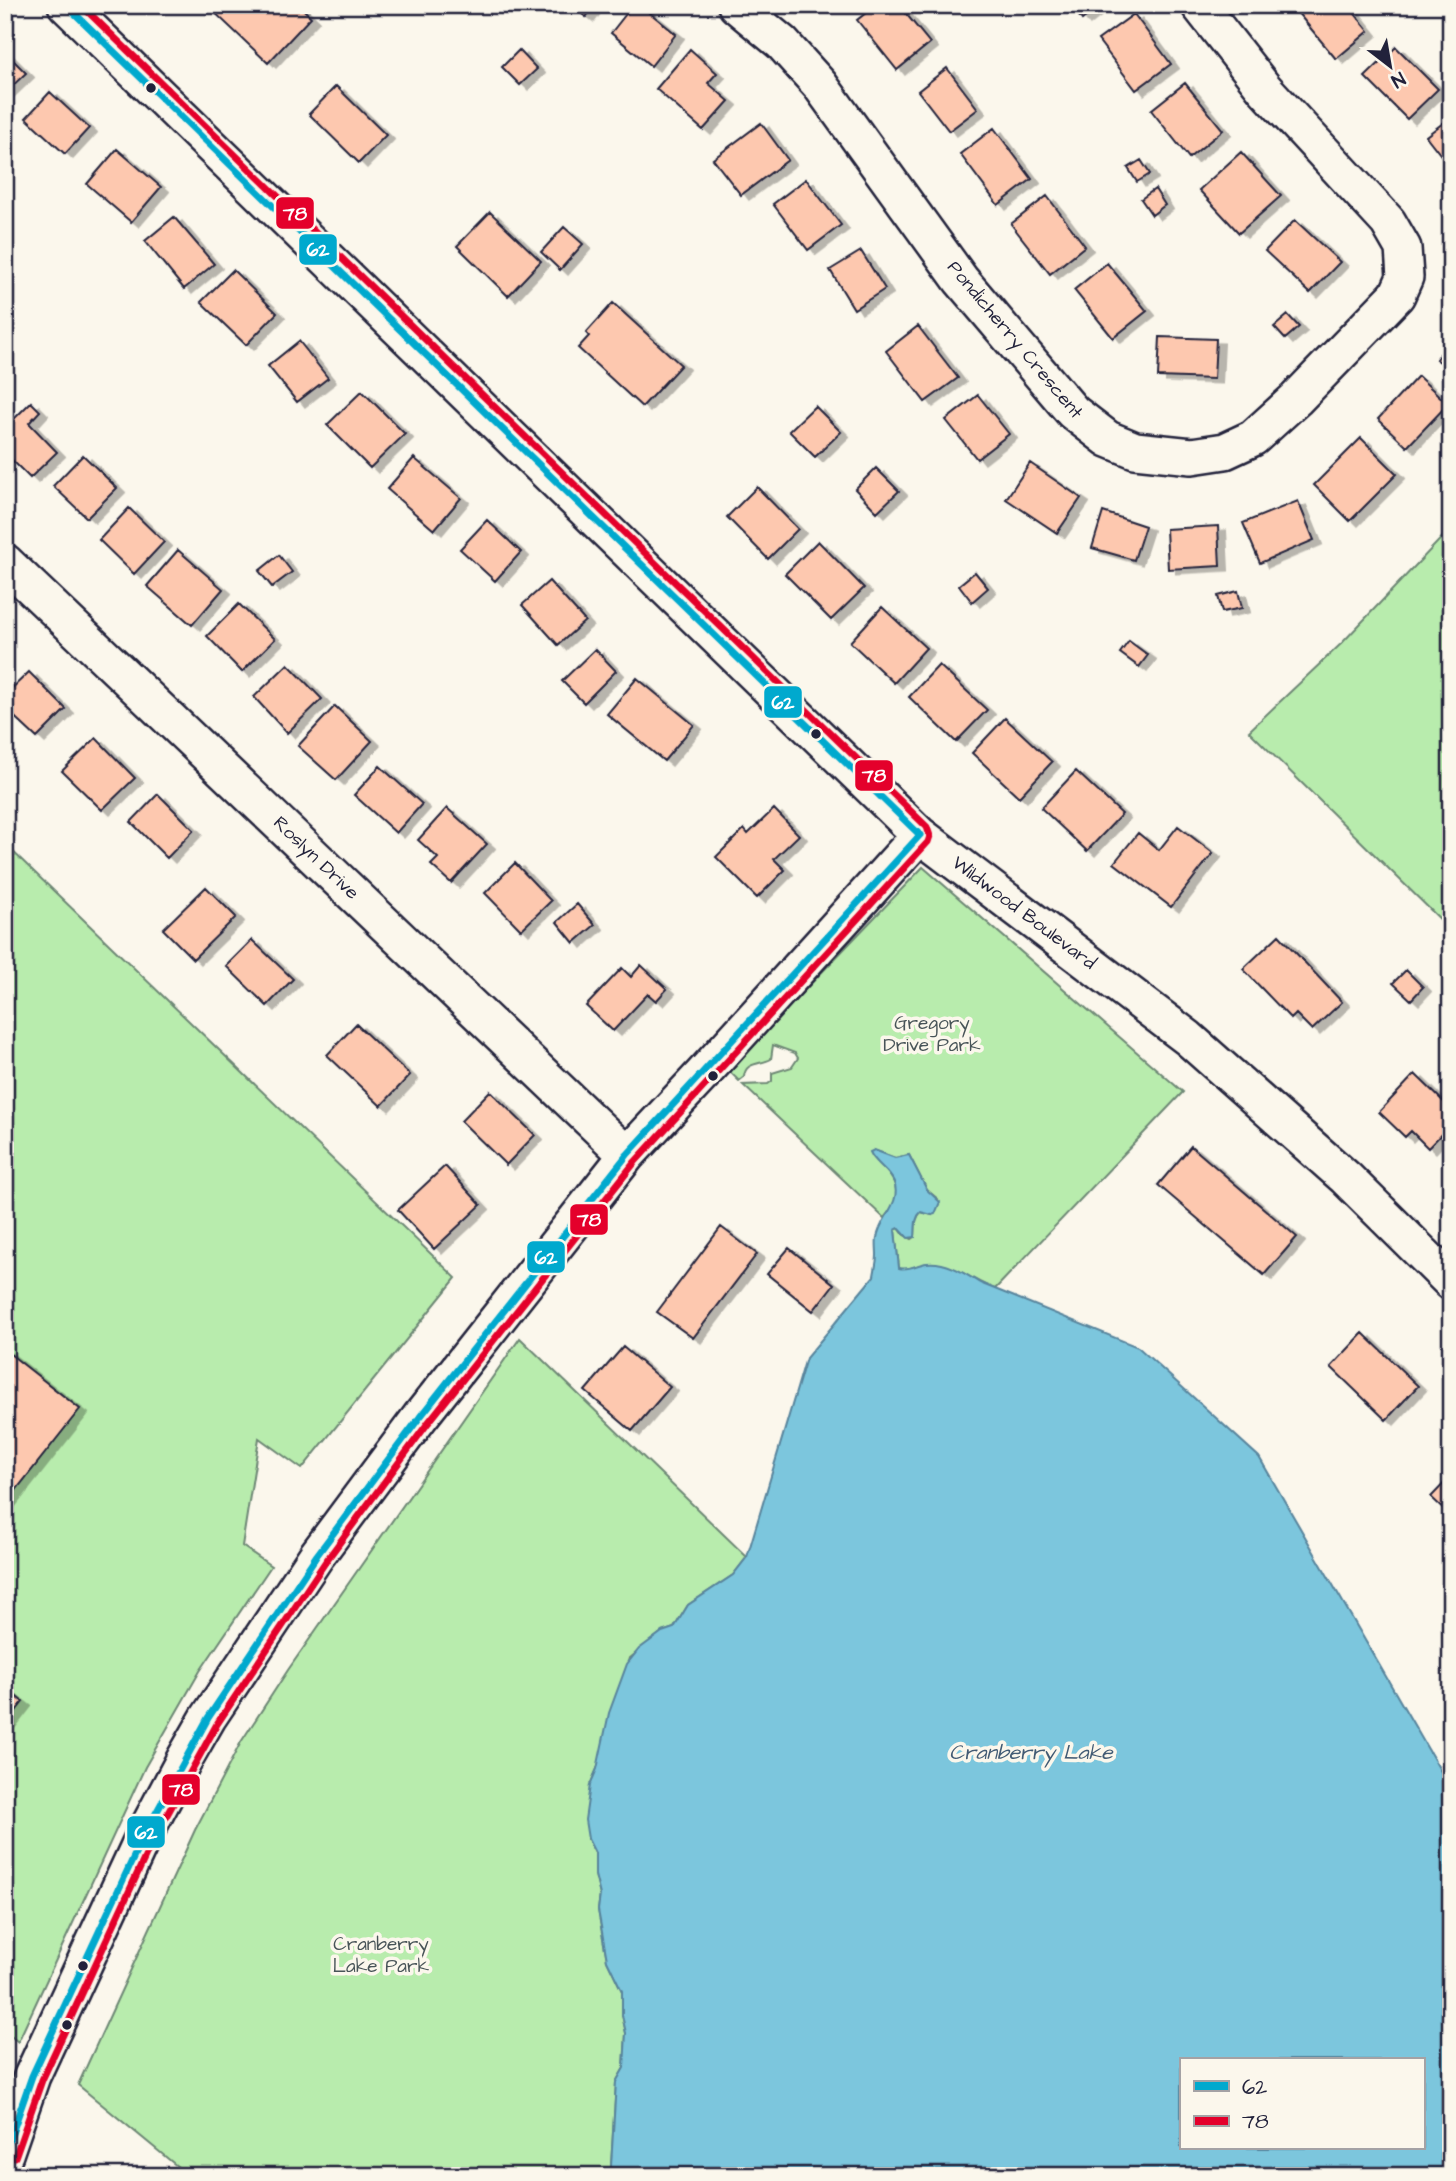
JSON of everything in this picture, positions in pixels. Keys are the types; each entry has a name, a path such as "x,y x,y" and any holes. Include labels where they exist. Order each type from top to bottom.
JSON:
{"street":[{"name":"Wildwood Boulevard","path":"66,5 920,835 1188,1038 1346,1178 1451,1282"},
{"name":"Pondicherry Crescent","path":"736,5 782,43 820,85 961,280 1073,412 1108,439 1135,450 1192,456 1225,451 1253,438 1296,399 1380,314 1397,295 1405,276 1403,248 1388,222 1264,88 1199,5"},
{"name":"Roslyn Drive","path":"5,562 627,1155"},
{"path":"5,2154 32,2076 65,2002 143,1837 184,1758 324,1544 420,1417 627,1155 920,835"}],"green space":[{"path":"1451,528 1451,930 1249,731 1342,643"},
{"path":"5,844 456,1278 302,1469 259,1438 242,1546 271,1566 200,1671 145,1767 18,2042 5,2031"},
{"name":"Gregory Drive Park","path":"923,867 1183,1092 995,1289 941,1264 928,1263 907,1269 899,1268 895,1230 899,1228 904,1235 912,1239 915,1237 917,1218 921,1212 932,1215 938,1199 927,1190 909,1155 895,1158 874,1150 872,1156 891,1177 896,1190 894,1204 884,1218 743,1085 768,1084 772,1081 772,1073 792,1067 798,1058 795,1053 773,1045 771,1059 747,1068 744,1077 739,1081 728,1070"},
{"name":"Cranberry Lake Park","path":"520,1338 747,1557 733,1575 688,1605 674,1628 662,1632 630,1658 590,1785 588,1839 595,1853 595,1875 600,1895 598,1910 607,1960 622,1991 622,2015 626,2033 624,2068 616,2082 611,2166 613,2176 189,2176 78,2085 195,1830 241,1742 288,1670"}],"water":[{"name":"Cranberry Lake","path":"874,1150 895,1158 909,1155 927,1190 940,1202 935,1214 919,1214 915,1237 908,1238 899,1228 895,1230 899,1268 906,1269 927,1263 948,1266 980,1283 1138,1347 1259,1457 1451,1789 1451,2176 613,2176 611,2166 616,2082 624,2068 626,2033 622,2015 622,1991 607,1960 598,1910 600,1895 595,1875 595,1853 588,1839 585,1820 590,1785 597,1769 609,1713 627,1664 639,1649 662,1632 674,1628 688,1605 733,1575 747,1557 806,1358 874,1276 879,1230 893,1204 896,1190 892,1178 870,1152"}],"building":[{"path":"214,5 299,5 311,17 268,63 211,9"},
{"path":"570,5 595,5 586,17"},
{"path":"633,5 640,5 676,34 651,66 611,33"},
{"path":"876,5 899,5 930,43 897,70 857,20"},
{"path":"1071,5 1101,5 1082,20"},
{"path":"1305,5 1348,5 1369,31 1336,59 1297,12"},
{"path":"1134,14 1171,64 1136,90 1098,40"},
{"path":"1396,47 1438,89 1407,119 1365,77"},
{"path":"690,49 717,73 708,83 729,101 703,130 656,89"},
{"path":"519,50 537,69 520,85 502,67"},
{"path":"5,52 26,73 5,93"},
{"path":"947,68 978,109 949,131 918,91"},
{"path":"1185,83 1223,130 1189,158 1151,110"},
{"path":"336,86 386,135 359,163 309,114"},
{"path":"50,92 89,128 65,154 26,118"},
{"path":"1451,117 1451,168 1426,136"},
{"path":"761,123 788,160 741,195 713,159"},
{"path":"994,128 1032,179 998,205 960,154"},
{"path":"117,149 161,187 131,222 87,184"},
{"path":"1241,152 1281,196 1239,233 1199,190"},
{"path":"1141,160 1150,174 1137,182 1128,168"},
{"path":"806,179 841,225 808,250 773,204"},
{"path":"1155,189 1165,205 1152,215 1141,199"},
{"path":"1047,196 1085,246 1050,274 1011,224"},
{"path":"490,212 541,261 508,296 457,246"},
{"path":"174,217 214,264 184,289 145,241"},
{"path":"1295,220 1340,262 1310,293 1265,251"},
{"path":"564,227 583,244 560,270 541,252"},
{"path":"861,251 885,289 854,309 830,270"},
{"path":"1107,263 1147,311 1113,338 1074,290"},
{"path":"233,270 277,313 246,345 201,302"},
{"path":"613,303 681,365 642,407 578,348 589,336 586,333"},
{"path":"1288,315 1299,327 1285,339 1274,327"},
{"path":"918,326 958,378 925,402 886,351"},
{"path":"1160,337 1216,339 1214,379 1158,377"},
{"path":"1451,340 1451,370 1436,359"},
{"path":"299,341 328,378 297,402 268,366"},
{"path":"1418,376 1448,404 1407,447 1378,419"},
{"path":"362,391 405,434 370,468 327,425"},
{"path":"978,395 1009,434 977,459 946,420"},
{"path":"31,402 40,411 29,423 57,452 30,478 5,453 5,428"},
{"path":"815,406 841,432 815,457 789,431"},
{"path":"1361,438 1397,474 1350,521 1314,485"},
{"path":"83,455 117,488 87,518 53,486"},
{"path":"414,458 461,498 434,530 387,489"},
{"path":"1030,463 1081,498 1057,533 1006,499"},
{"path":"876,468 899,491 877,512 855,489"},
{"path":"757,487 798,529 768,559 727,517"},
{"path":"1298,501 1314,540 1260,563 1243,523"},
{"path":"129,508 164,542 134,574 99,540"},
{"path":"1103,512 1145,526 1134,560 1092,548"},
{"path":"487,520 521,552 495,581 460,549"},
{"path":"1218,526 1220,566 1168,569 1166,529"},
{"path":"818,541 864,588 831,620 785,574"},
{"path":"178,550 223,589 192,625 147,586"},
{"path":"279,555 292,572 272,587 259,571"},
{"path":"975,572 988,588 972,602 959,585"},
{"path":"549,581 585,621 558,645 522,605"},
{"path":"1238,591 1242,608 1222,612 1218,596"},
{"path":"239,604 275,639 242,672 207,636"},
{"path":"882,607 926,648 894,683 850,642"},
{"path":"1129,641 1148,655 1139,667 1120,653"},
{"path":"595,649 616,671 584,703 562,681"},
{"path":"288,664 322,699 287,733 254,697"},
{"path":"939,665 987,710 956,742 909,697"},
{"path":"29,672 66,709 37,738 5,708 5,695"},
{"path":"637,678 694,725 664,761 607,714"},
{"path":"335,706 372,741 336,780 298,746"},
{"path":"1005,718 1052,762 1019,797 972,753"},
{"path":"96,738 135,778 102,810 62,771"},
{"path":"380,766 422,804 396,833 354,795"},
{"path":"1076,771 1122,814 1087,851 1041,808"},
{"path":"158,794 194,830 167,858 131,822"},
{"path":"447,808 487,844 451,883 431,865 438,858 418,840"},
{"path":"774,809 799,835 774,859 785,870 757,898 716,857 744,829 748,834"},
{"path":"1178,826 1213,853 1171,907 1114,863 1138,833 1159,850"},
{"path":"515,863 551,901 521,930 485,893"},
{"path":"206,887 236,917 193,959 163,929"},
{"path":"577,904 595,925 574,943 557,922"},
{"path":"1279,935 1342,1002 1312,1030 1296,1014 1291,1019 1243,969"},
{"path":"252,940 293,979 267,1006 226,966"},
{"path":"641,965 667,989 656,1001 648,994 613,1031 586,1006 622,968 631,977"},
{"path":"1406,970 1423,987 1411,1000 1393,983"},
{"path":"356,1024 410,1075 381,1106 327,1055"},
{"path":"1415,1074 1451,1109 1451,1124 1428,1148 1411,1131 1405,1137 1379,1112"},
{"path":"490,1091 535,1135 506,1165 461,1121"},
{"path":"1191,1146 1297,1237 1264,1275 1158,1185"},
{"path":"445,1166 481,1205 434,1249 398,1210"},
{"path":"721,1227 757,1254 693,1338 657,1312"},
{"path":"789,1248 834,1284 813,1311 767,1274"},
{"path":"1363,1333 1418,1386 1386,1420 1331,1367"},
{"path":"623,1347 670,1387 632,1431 585,1391"},
{"path":"5,1350 80,1409 5,1504"},
{"path":"1451,1476 1451,1516 1431,1497"},
{"path":"5,1688 23,1702 5,1725"}],"transit line":[{"name":"62","path":"5,2153 32,2076 143,1837 208,1718 317,1555 420,1417 627,1155 920,835 66,5"},
{"name":"78","path":"15,2157 42,2080 152,1842 217,1724 326,1561 428,1423 635,1162 928,842 930,836 927,827 81,5"}]}
